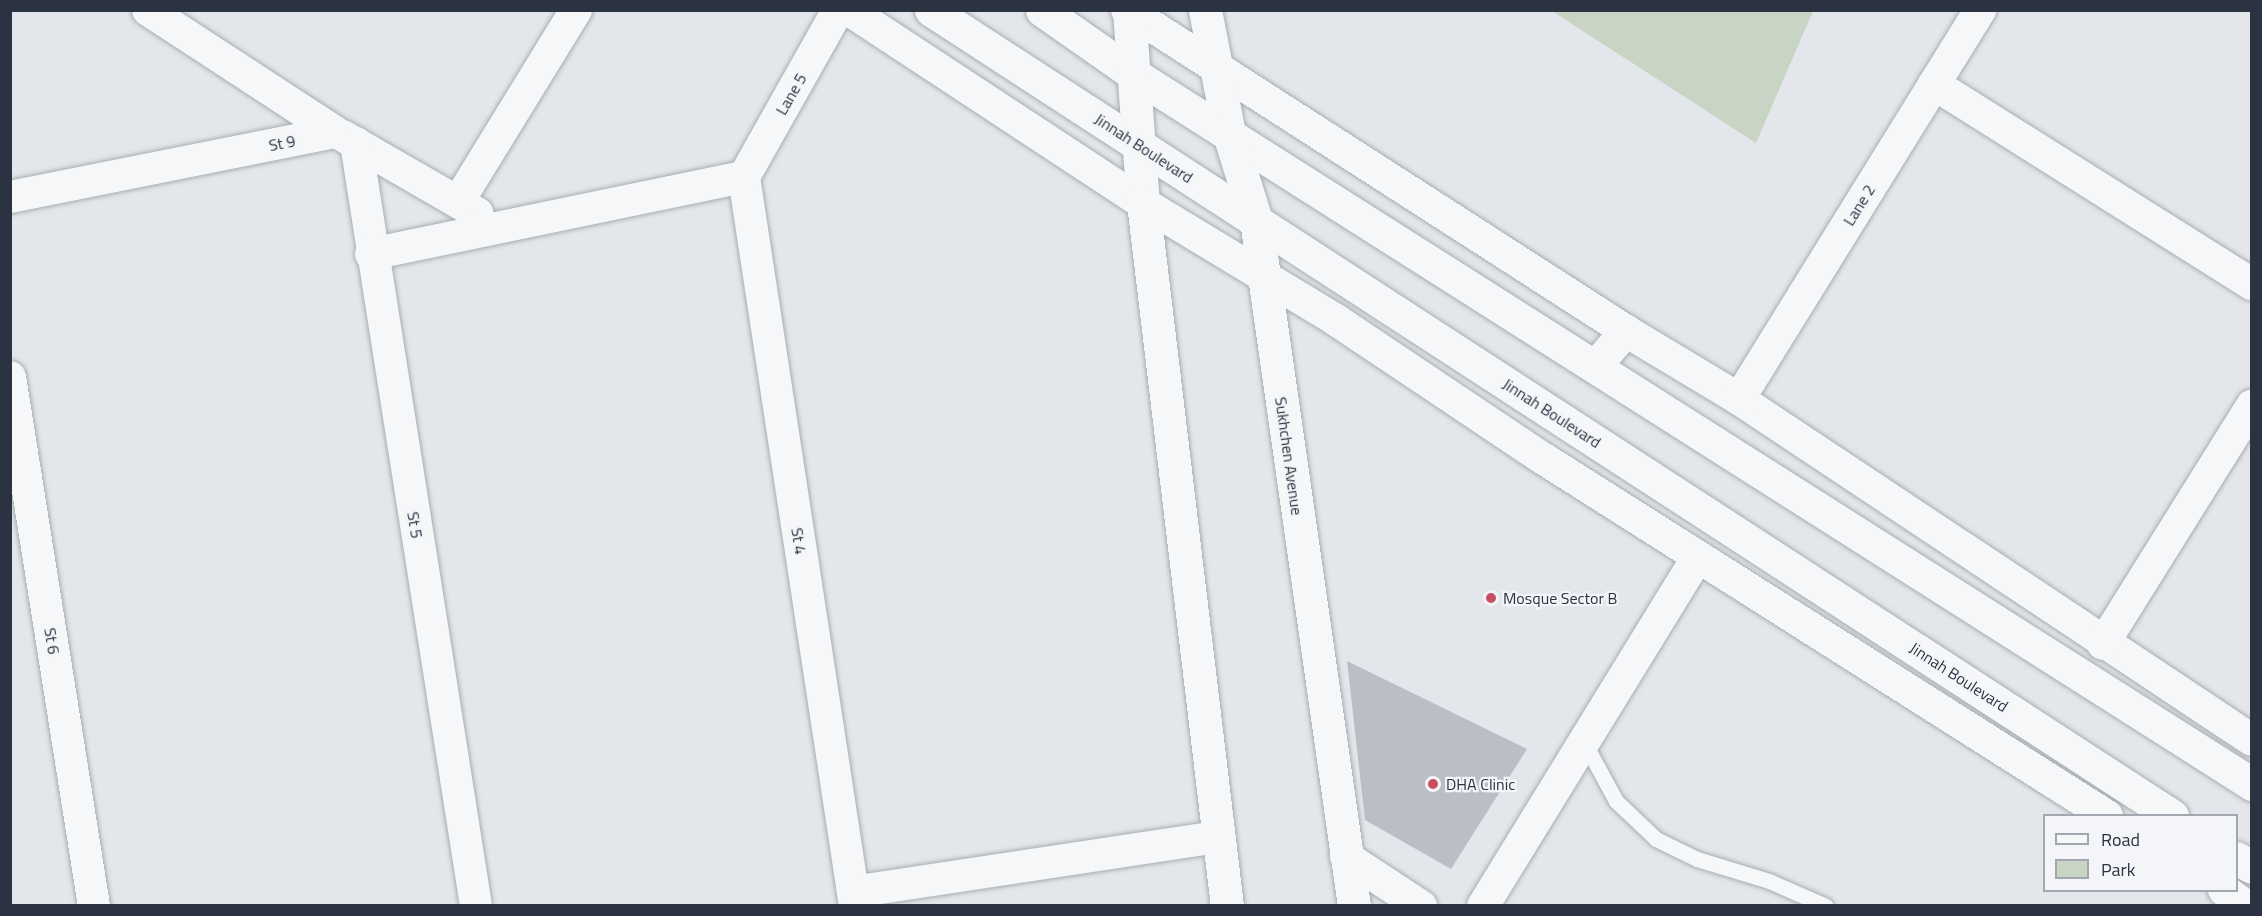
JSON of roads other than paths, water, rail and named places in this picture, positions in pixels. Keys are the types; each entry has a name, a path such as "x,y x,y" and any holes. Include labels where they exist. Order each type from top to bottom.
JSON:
{"street":[{"name":"St 9","path":"148,10 346,138"},
{"path":"458,202 576,10"},
{"name":"Lane 5","path":"744,177 838,10"},
{"path":"849,10 1143,203 1263,276 1544,459 2104,814"},
{"name":"Jinnah Boulevard","path":"932,10 2169,814"},
{"path":"1042,10 1132,73 2252,784"},
{"name":"Sukhchen Avenue","path":"1205,10 1229,134 1256,220 1354,906"},
{"name":"Lane 2","path":"1739,399 1980,10"},
{"path":"1128,11 1132,73 1141,146 1143,203 1227,906"},
{"path":"1128,11 1626,331 1739,399 2103,644 2252,740"},
{"path":"1934,84 2252,284"},
{"name":"St 9","path":"10,197 346,138"},
{"path":"346,138 501,227"},
{"name":"St 5","path":"346,138 372,254 476,906"},
{"path":"372,254 744,177"},
{"name":"St 4","path":"744,177 854,899"},
{"path":"1595,367 1626,331"},
{"name":"St 6","path":"10,377 94,906"},
{"path":"2103,644 2252,406"},
{"path":"1544,459 1566,422"},
{"path":"1483,906 1698,557"},
{"path":"854,899 1217,837"},
{"path":"1346,857 1421,906"},
{"path":"2238,859 2252,867"},
{"path":"2225,892 2246,906"}],"lane":[{"path":"1584,742 1616,801 1656,839 1698,859 1769,881 1826,906"}],"place":[{"name":"Mosque Sector B","path":"1491,598"},
{"name":"DHA Clinic","path":"1433,784"}]}
